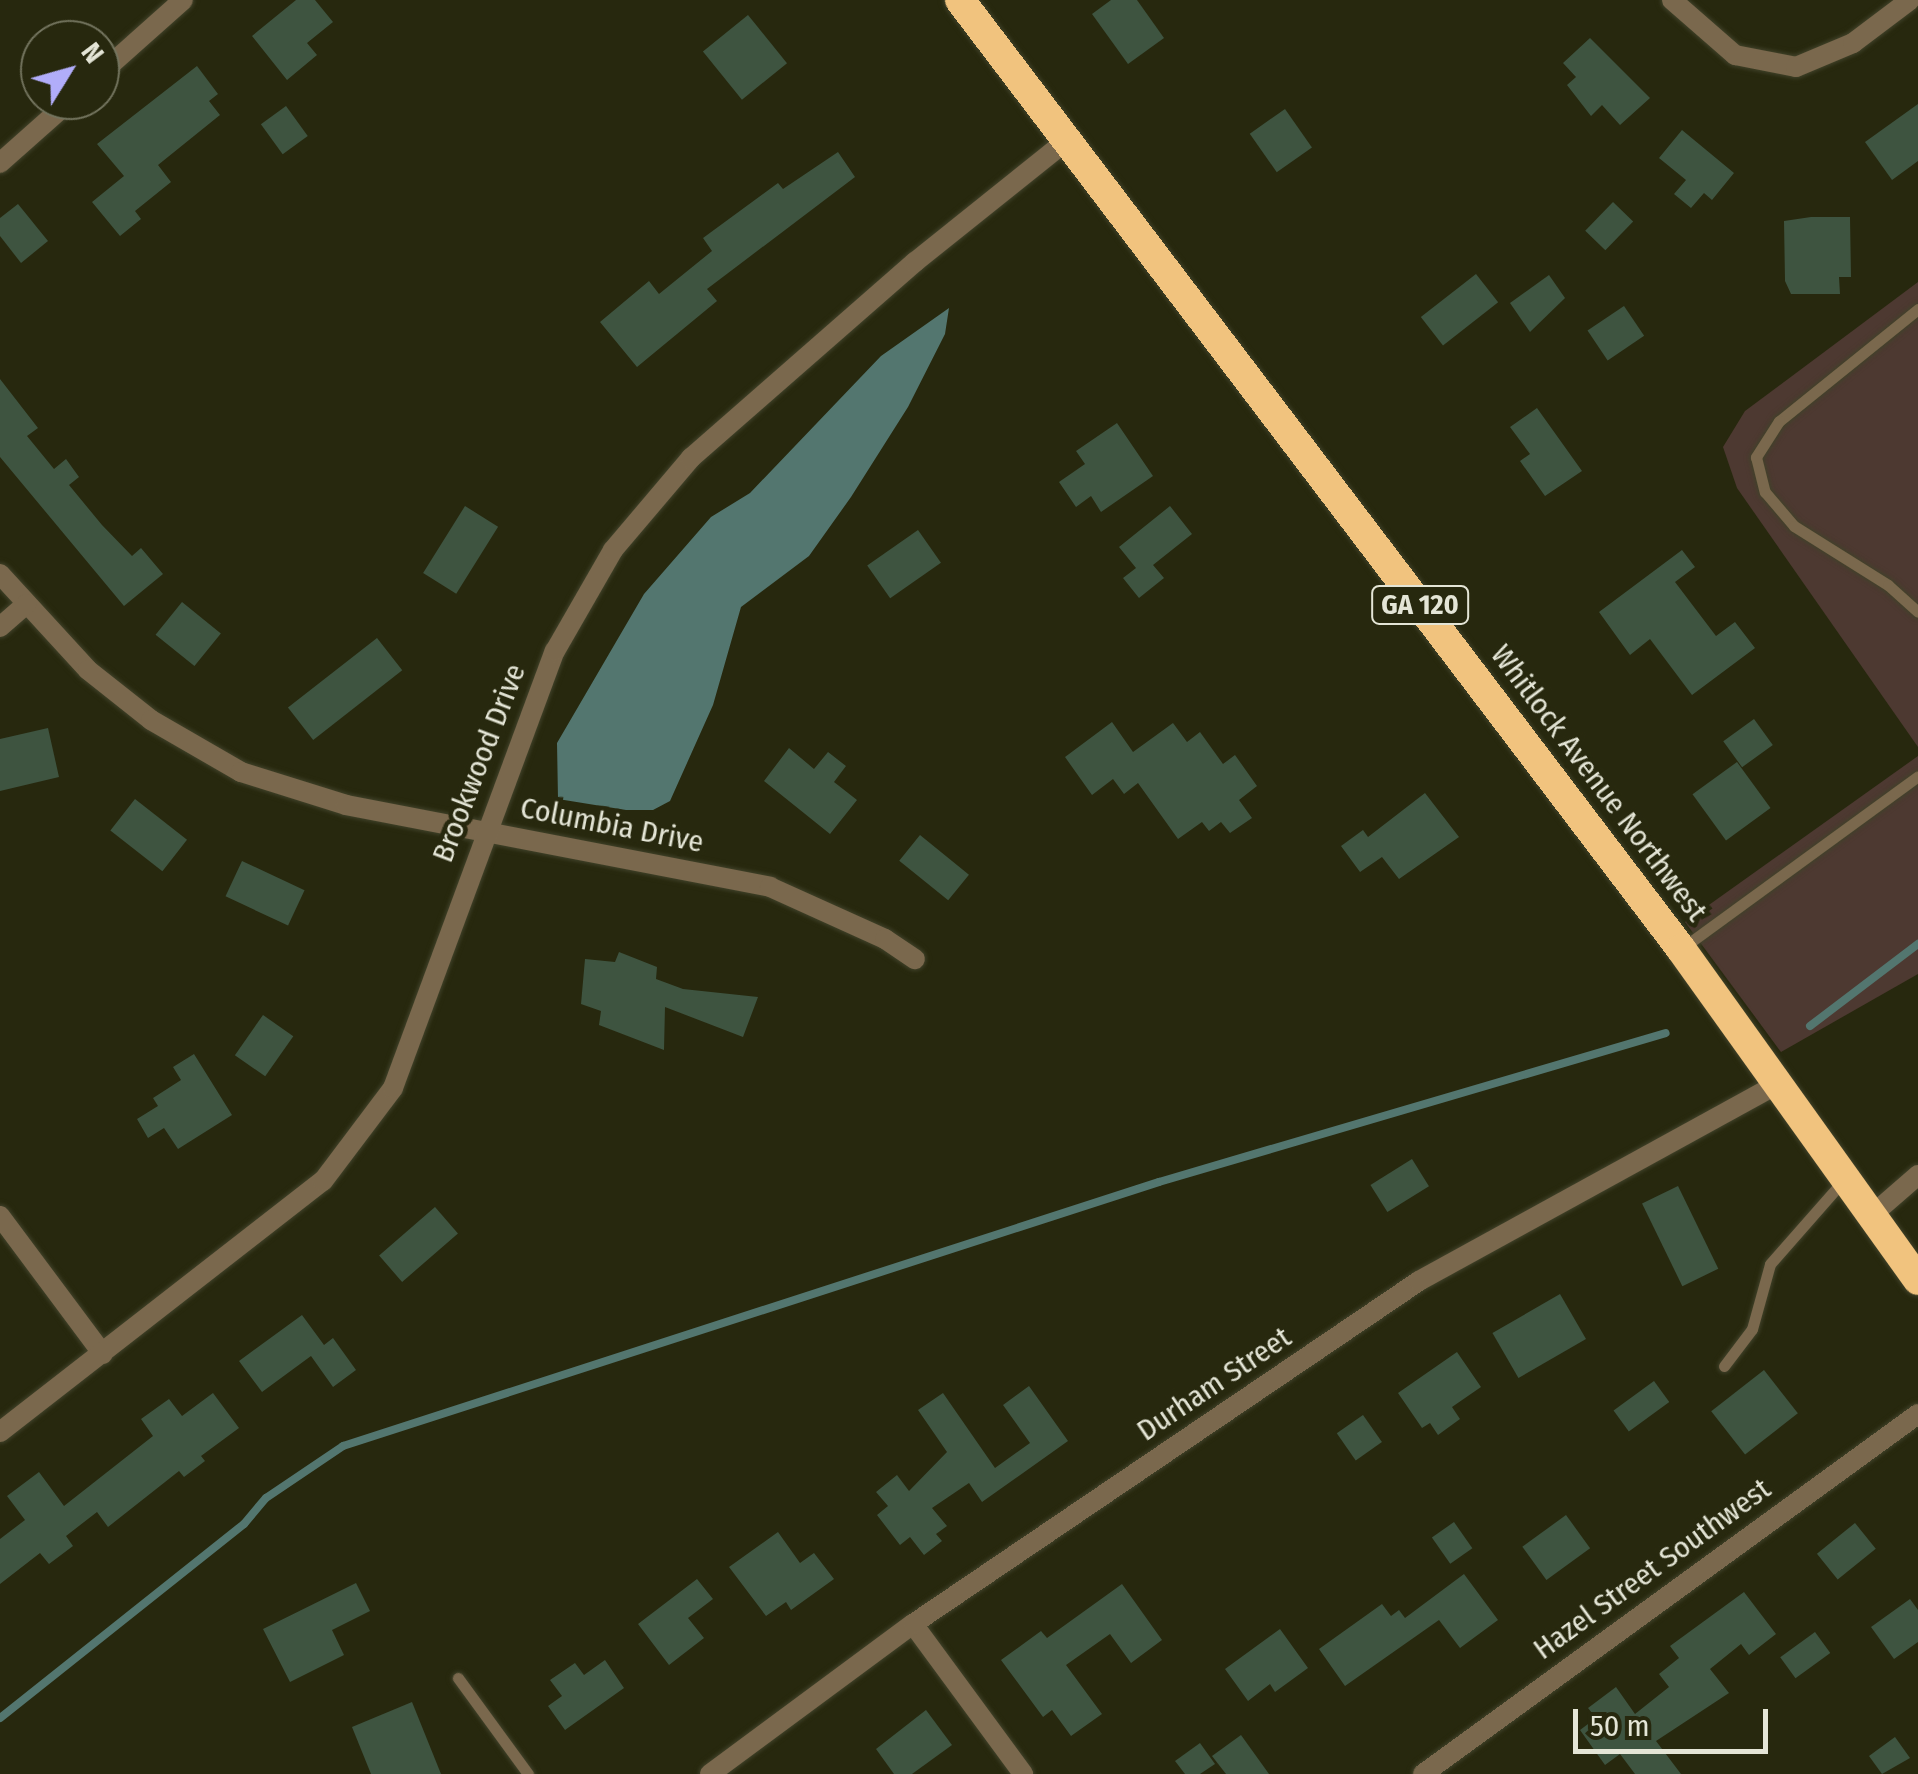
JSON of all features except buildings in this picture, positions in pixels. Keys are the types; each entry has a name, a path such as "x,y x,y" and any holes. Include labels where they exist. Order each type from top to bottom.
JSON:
{"highway":[{"name":"Whitlock Avenue Northwest","path":"960,0 1681,949 1918,1280"}],"street":[{"path":"120,56 183,0"},
{"path":"1672,0 1735,55 1796,68 1852,43 1910,0"},
{"path":"0,163 48,120"},
{"name":"Brookwood Drive","path":"0,1432 323,1181 393,1088 483,830 554,650 613,550 691,458 915,262 1066,141"},
{"name":"Columbia Drive","path":"0,574 88,670 151,720 242,772 346,805 770,887 885,938 915,959"},
{"path":"0,627 26,604"},
{"name":"Durham Street","path":"710,1774 914,1624 1420,1282 1778,1084"},
{"path":"1872,1216 1918,1174"},
{"path":"0,1216 103,1354"},
{"name":"Hazel Street Southwest","path":"1422,1774 1918,1414"},
{"path":"914,1624 1023,1774"}],"lane":[{"path":"1918,309 1779,421 1756,457 1766,492 1794,526 1888,584 1918,612"},
{"path":"1681,949 1918,776"},
{"path":"1724,1366 1752,1329 1770,1264 1845,1179"},
{"path":"458,1678 528,1774"}],"shaded area":[{"path":"1918,282 1918,747 1737,488 1723,447 1745,411"},
{"path":"1918,756 1918,974 1781,1052 1685,922"}],"water":[{"path":"949,308 945,334 908,407 851,497 809,556 741,607 713,705 670,801 653,810 626,810 558,799 557,743 644,594 711,517 750,493 881,356"}],"waterway":[{"path":"1810,1026 1918,944"},
{"path":"0,1718 244,1524 266,1498 343,1446 1159,1182 1666,1033"}]}
